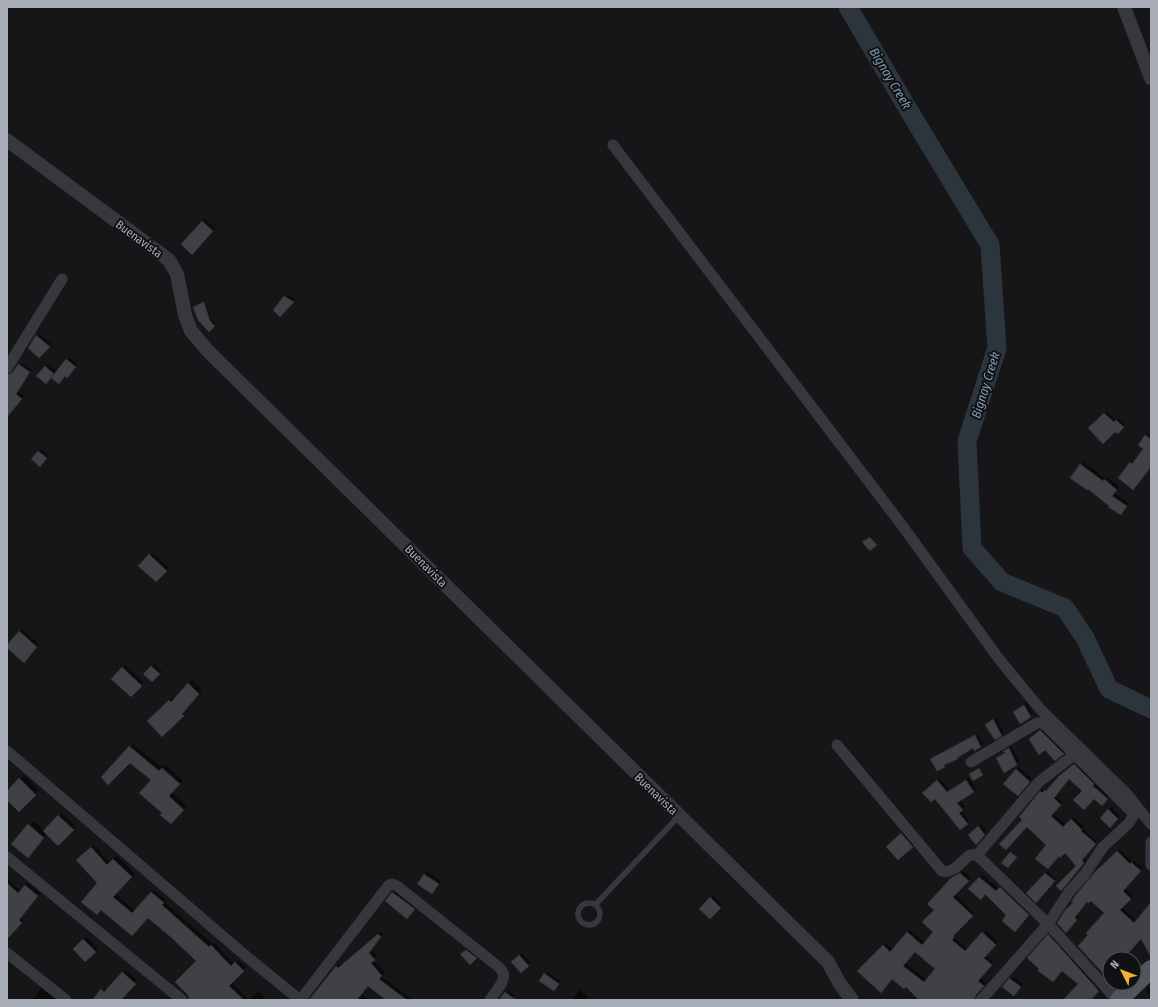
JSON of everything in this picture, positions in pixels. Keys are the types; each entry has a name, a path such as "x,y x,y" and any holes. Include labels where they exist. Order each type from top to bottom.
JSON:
{"main road":[{"path":"1118,1000 1151,969"}],"street":[{"path":"1124,7 1151,78"},
{"name":"Buenavista","path":"7,140 169,260 177,274 185,315 191,331 208,352 828,962 840,984 852,1000"},
{"path":"613,145 901,524 999,659 1042,710 1126,793 1151,824"},
{"path":"7,368 62,279"},
{"path":"971,762 1041,722 1045,724 1132,812 1133,816 1129,823 1103,847 1086,874 1069,892 1048,924 981,1000"},
{"path":"837,745 942,871 946,872 952,870 970,854 977,855 1048,924 1118,1000"},
{"path":"7,751 247,957 300,1000 388,886 392,884 397,886 500,968 504,975 502,983 490,1000"},
{"path":"977,855 1039,782 1075,754"},
{"path":"1151,842 1151,865"},
{"path":"7,857 179,999"},
{"path":"7,953 66,1000"}],"lane":[{"path":"595,905 679,816"}],"building":[{"path":"202,221 213,231 192,255 181,244"},
{"path":"284,296 294,302 280,317 273,310"},
{"path":"204,302 210,321 215,326 209,332 198,320 193,307"},
{"path":"36,335 50,347 39,358 28,348"},
{"path":"66,359 76,367 67,378 65,376 59,384 51,378"},
{"path":"18,364 30,372 16,394 22,399 7,417 7,375 13,372"},
{"path":"45,366 54,374 46,384 36,376"},
{"path":"1104,413 1114,422 1116,420 1124,427 1118,434 1115,432 1103,444 1088,428"},
{"path":"1145,435 1151,439 1151,467 1133,490 1118,478 1130,462 1132,464 1143,449 1138,445"},
{"path":"38,451 47,458 40,467 31,459"},
{"path":"1080,464 1103,481 1104,479 1117,490 1112,496 1127,506 1121,515 1108,507 1109,506 1088,489 1087,490 1070,478"},
{"path":"870,537 877,545 870,551 862,542"},
{"path":"149,554 167,571 156,582 138,566"},
{"path":"19,631 37,647 24,663 7,648 7,645"},
{"path":"151,666 160,674 152,682 143,674"},
{"path":"122,667 142,686 131,697 111,679"},
{"path":"188,683 199,694 182,714 184,716 162,737 147,721 169,700 171,702"},
{"path":"1024,705 1031,717 1020,724 1013,712"},
{"path":"993,719 1002,736 995,740 985,725"},
{"path":"1040,730 1064,754 1055,761 1045,750 1039,755 1029,739"},
{"path":"975,735 981,747 974,751 973,748 957,758 958,759 944,765 945,767 937,771 930,759"},
{"path":"129,746 159,771 162,768 180,784 169,796 184,810 171,824 160,815 162,813 139,793 151,780 130,763 108,785 101,777"},
{"path":"1009,748 1017,765 1004,773 996,758 1005,753 1003,751"},
{"path":"1074,764 1094,784 1093,786 1108,799 1102,806 1094,799 1084,810 1073,800 1082,791 1069,779 1054,798 1061,805 1051,816 1063,827 1071,819 1082,830 1081,831 1096,844 1082,860 1084,863 1061,891 1056,886 1076,866 1065,853 1060,858 1059,856 1048,869 1035,859 1046,845 1027,827 1006,850 999,844 1022,820 1019,817 1040,791 1042,793 1045,790 1046,791 1059,776"},
{"path":"979,768 983,775 973,781 969,774"},
{"path":"1016,769 1030,782 1018,796 1003,784"},
{"path":"19,778 36,795 19,812 7,800 7,791"},
{"path":"937,780 947,792 966,780 974,792 957,803 963,810 959,813 968,824 960,830 935,799 931,802 922,793"},
{"path":"1108,809 1118,819 1110,828 1100,818"},
{"path":"58,815 74,830 58,846 43,831"},
{"path":"28,824 44,838 28,858 11,844"},
{"path":"978,826 985,835 976,845 968,835"},
{"path":"901,833 913,847 898,860 886,847"},
{"path":"91,847 107,865 113,859 132,877 113,897 132,913 151,892 164,903 162,905 209,947 211,945 231,966 235,962 244,971 229,986 244,1000 189,1000 188,995 175,982 196,961 173,939 148,918 132,936 101,910 97,915 81,902 97,883 76,860"},
{"path":"1117,851 1130,864 1131,862 1141,871 1123,891 1131,899 1120,910 1134,923 1151,902 1151,957 1141,939 1130,951 1102,951 1102,972 1078,946 1088,935 1086,933 1104,913 1091,901 1089,903 1087,902 1075,917 1077,920 1066,933 1057,923 1066,909 1073,903 1071,902 1075,896 1094,873"},
{"path":"1010,852 1017,857 1008,868 1001,863"},
{"path":"960,873 969,881 953,897 973,916 953,936 954,937 952,940 965,951 982,932 996,945 984,958 992,965 978,981 984,986 976,995 974,1000 919,1000 906,987 904,989 892,979 881,993 857,971 883,945 890,952 907,932 922,945 933,932 922,922 934,910 927,904 951,878","holes":["915,952 935,969 924,982 903,966"]},
{"path":"1045,873 1055,881 1036,903 1026,893"},
{"path":"424,874 439,884 432,894 417,884"},
{"path":"979,877 996,891 1000,887 1029,915 1015,932 1002,921 1006,915 985,894 981,900 968,889"},
{"path":"7,883 18,893 25,885 38,896 19,920 22,923 7,939"},
{"path":"392,892 415,909 407,919 385,901"},
{"path":"710,897 721,908 710,919 699,909"},
{"path":"378,934 381,937 369,953 375,960 371,963 382,976 379,979 407,1000 386,1000 368,986 357,1000 309,1000 336,966 338,968"},
{"path":"1048,934 1099,991 1091,1000 1063,1000 1078,984 1062,971 1053,982 1038,971 1039,969 1027,958"},
{"path":"83,939 96,952 85,962 73,949"},
{"path":"466,950 477,958 470,965 460,954"},
{"path":"519,955 529,966 521,973 511,962"},
{"path":"122,972 136,984 121,1000 92,1000 101,989 104,992"},
{"path":"544,973 559,984 554,991 539,981"},
{"path":"1009,978 1021,987 1014,996 1002,987"},
{"path":"505,992 516,1000 499,1000"}],"waterway":[{"name":"Bignay Creek","path":"848,7 990,245 997,348 967,441 972,548 1002,582 1065,608 1085,638 1109,689 1151,709"}]}
